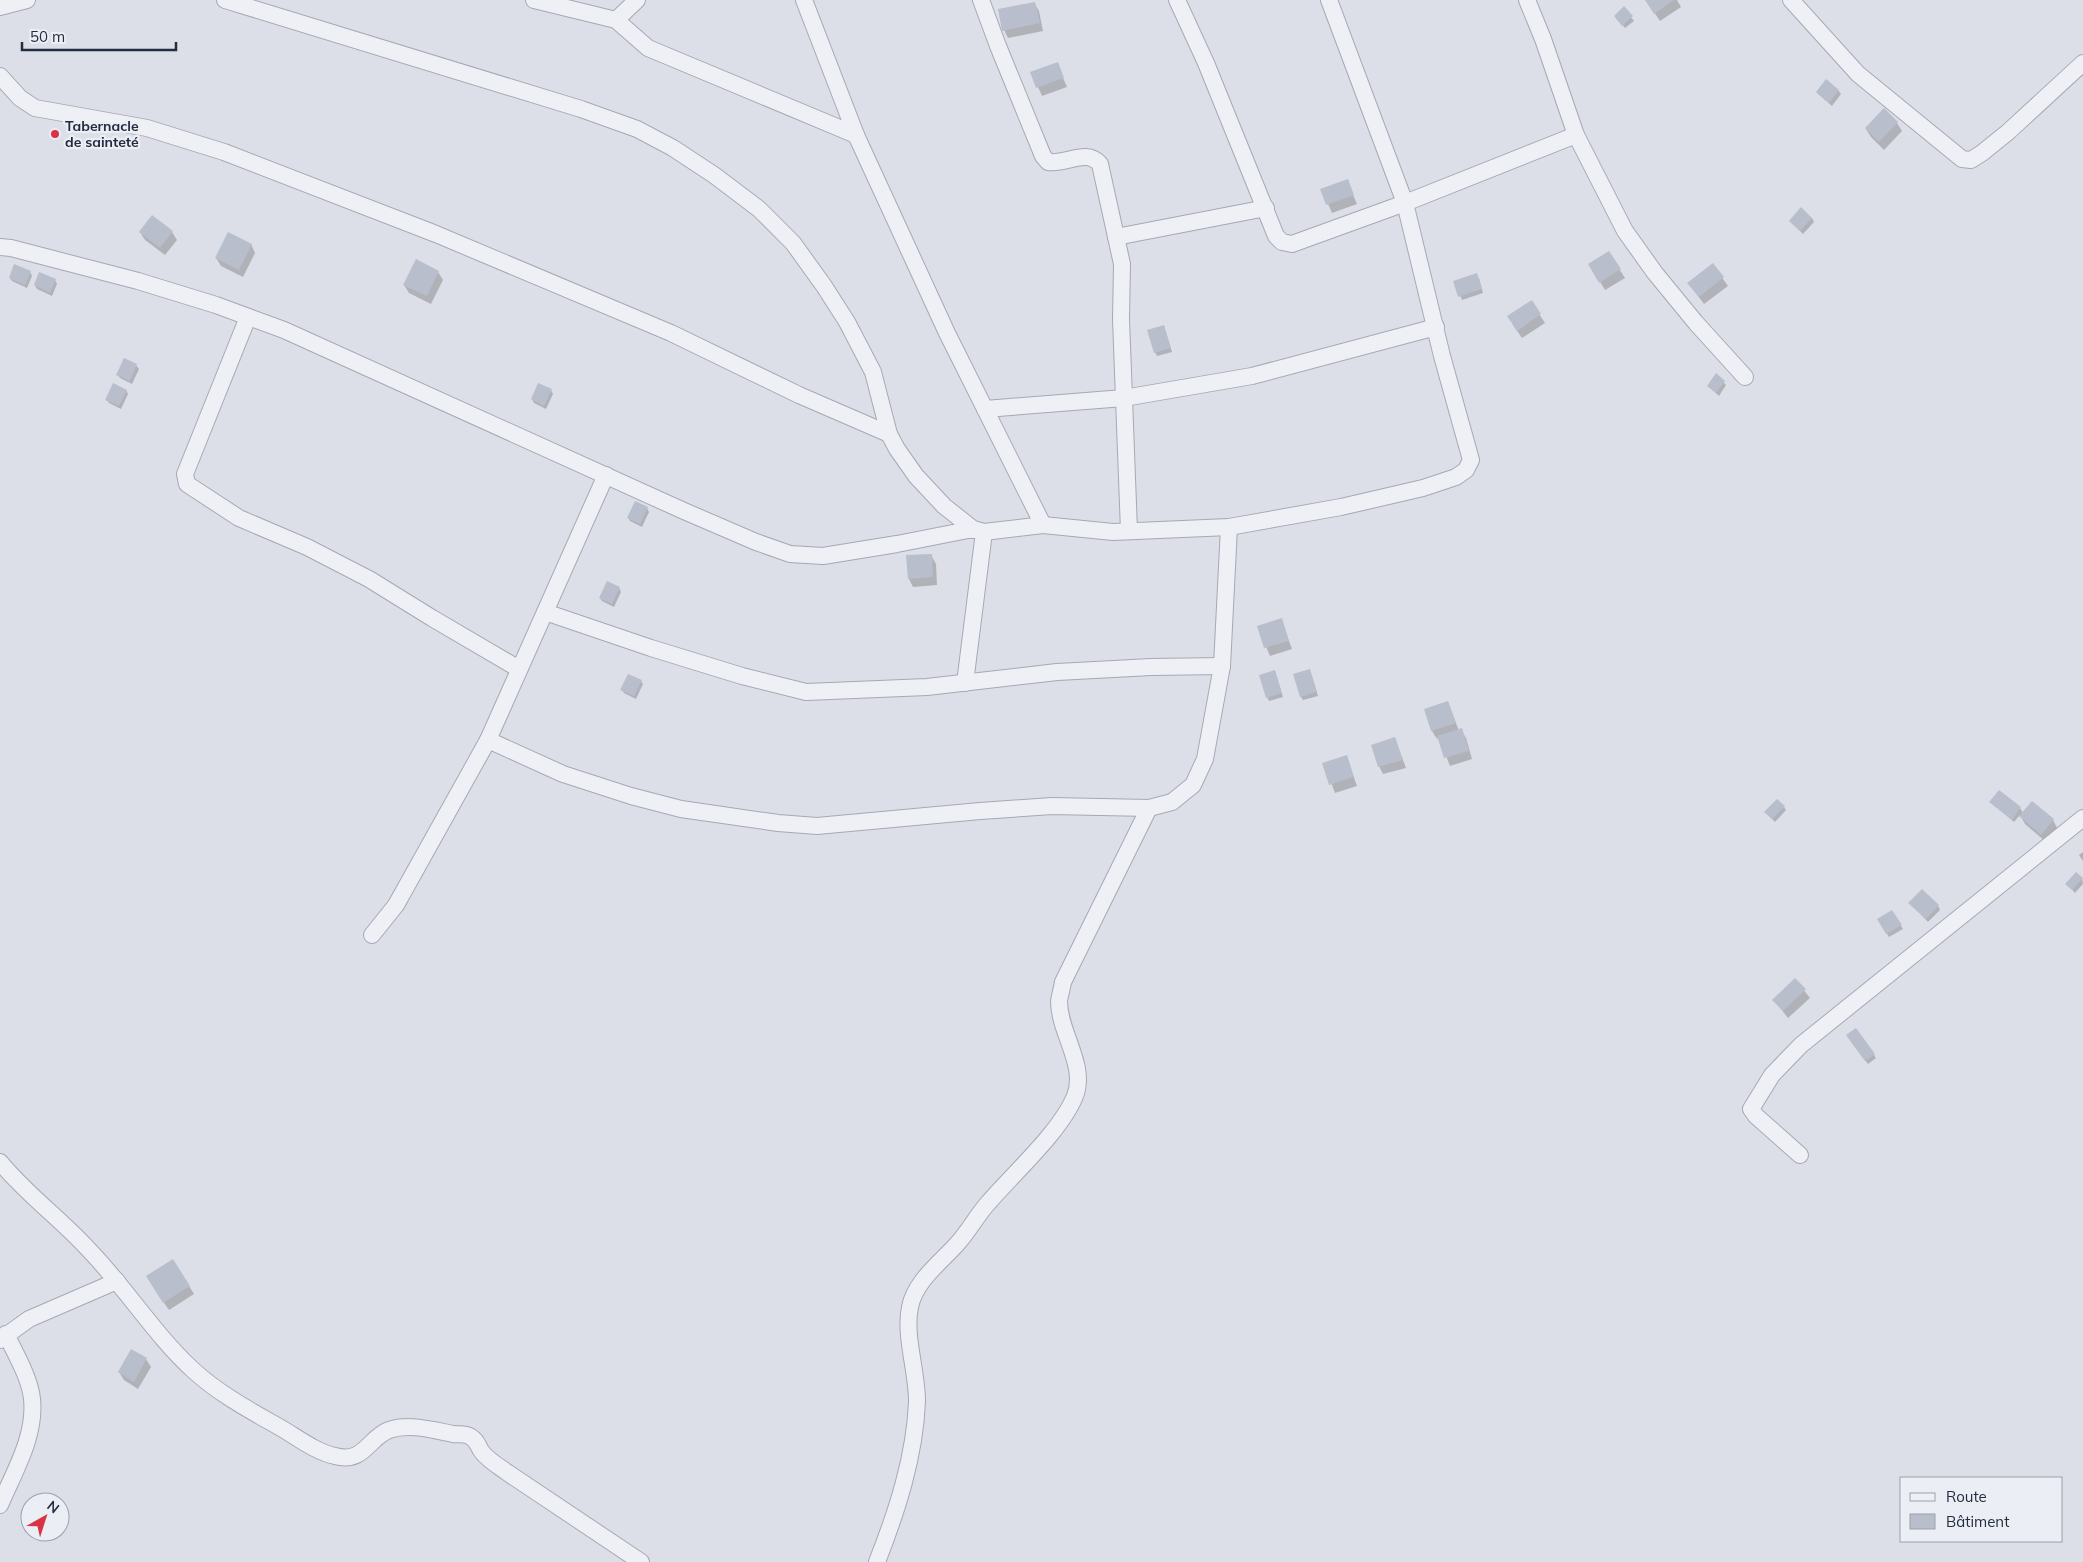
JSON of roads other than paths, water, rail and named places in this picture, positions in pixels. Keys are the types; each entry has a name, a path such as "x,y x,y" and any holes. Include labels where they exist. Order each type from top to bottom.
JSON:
{"street":[{"path":"0,8 27,0"},
{"path":"225,0 581,109 637,129 674,148 714,175 759,209 798,250 847,322 873,372 889,434 916,476 944,506 979,530"},
{"path":"534,0 616,20 648,48 856,135"},
{"path":"616,20 637,0"},
{"path":"804,0 856,135 947,333 1042,525"},
{"path":"981,0 1042,156 1048,162 1056,163 1087,156 1094,157 1100,164 1122,264 1128,532"},
{"path":"1177,0 1206,63 1276,236 1282,242 1292,244 1405,203 1576,134"},
{"path":"0,247 138,281 248,316 284,330 756,542 790,554 823,556 979,530 1042,525 1076,530 1128,532 1228,527 1340,507 1423,488 1456,477 1466,470 1471,460 1405,203 1328,0"},
{"path":"1527,0 1543,39 1576,134 1630,238 1696,323 1745,377"},
{"path":"1791,0 1858,74 1962,159 1971,160 1982,153 2008,132 2083,63"},
{"path":"0,76 20,98 35,108 147,128 224,152 436,234 671,333 799,395 889,434"},
{"path":"1116,236 1266,208"},
{"path":"248,316 185,474 187,484 239,518 307,548 369,579 519,669"},
{"path":"985,409 1124,398 1252,376 1436,327"},
{"path":"372,935 396,905 488,740 606,475"},
{"path":"488,740 563,774 631,796 681,809 778,823 817,826 1052,806 1149,808 1172,802 1193,785 1205,759 1222,666 1228,527"},
{"path":"965,683 979,530"},
{"path":"545,612 742,676 806,692 835,692 965,683 1057,672 1151,667 1222,666"},
{"path":"877,1562 898,1500 914,1430 916,1374 910,1340 910,1307 912,1299 925,1278 960,1240 987,1204 1061,1120 1074,1099 1078,1086 1077,1074 1063,1024 1060,1001 1063,982 1149,808"},
{"path":"1800,1155 1756,1116 1752,1109 1772,1075 1801,1045 2083,818"},
{"path":"0,1162 16,1182 89,1249 193,1371 225,1395 314,1447 337,1457 351,1457 365,1451 376,1438 388,1430 403,1427 438,1430 471,1437 478,1442 481,1451 488,1459 641,1562"},
{"path":"0,1505 30,1432 32,1398 22,1368 3,1337 29,1319 117,1281"}],"place":[{"name":"Tabernacle de sainteté","path":"55,134"}]}
